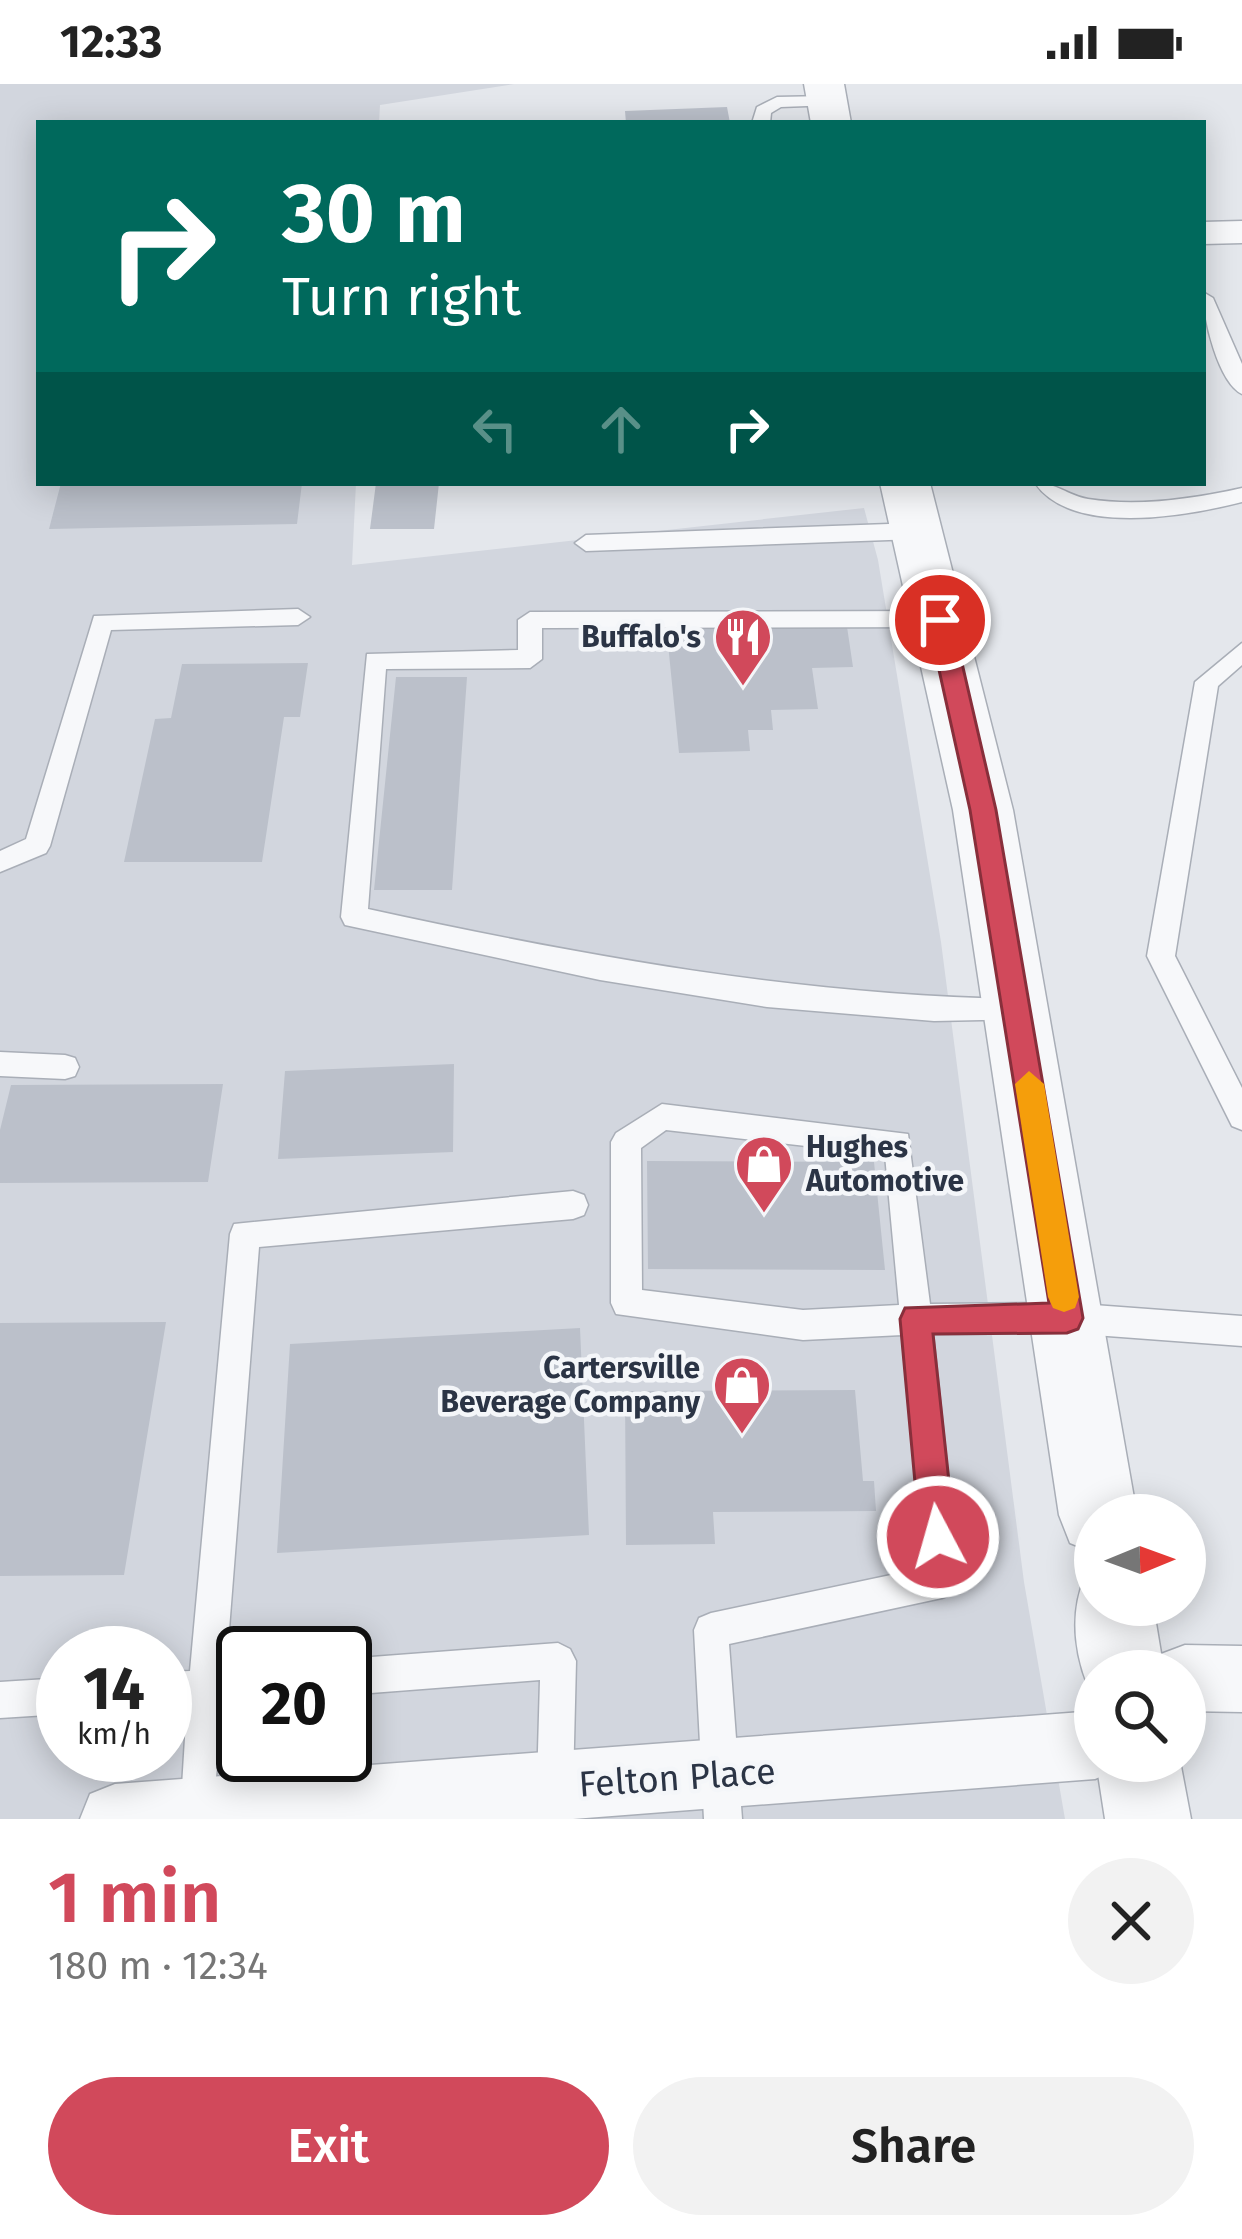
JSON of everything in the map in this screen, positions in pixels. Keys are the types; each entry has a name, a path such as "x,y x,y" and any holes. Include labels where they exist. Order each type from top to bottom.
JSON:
{"street":[{"path":"1206,232 1242,232"},
{"path":"911,507 983,810 1095,1494"},
{"path":"1206,1678 1242,1679"},
{"name":"Felton Place","path":"115,1819 372,1809 555,1786 722,1796 1074,1748"},
{"path":"1142,1782 1148,1819"}],"lane":[{"path":"762,120 763,111 777,102 827,103"},
{"path":"1206,305 1242,387"},
{"path":"1047,486 1049,494 1065,506 1089,509 1213,504 1242,495"},
{"path":"586,542 911,507"},
{"path":"0,862 37,846 102,622 298,617"},
{"path":"940,620 530,620 530,659 375,660 354,916 612,971 924,1012 1018,1011"},
{"path":"1242,652 1207,682 1161,956 1242,1117"},
{"path":"0,1064 65,1067"},
{"path":"722,1796 711,1630 942,1581 916,1319 898,1143 662,1117 626,1142 627,1303 803,1325 916,1319 1067,1318 1242,1331"},
{"path":"196,1813 245,1234 572,1205"},
{"path":"372,1676 558,1661 555,1786"},
{"path":"192,1689 216,1687"},
{"path":"0,1700 36,1698"}],"shaded area":[{"path":"0,84 514,84 380,105 379,120 36,120 36,486 356,486 352,565 864,508 878,560 941,942 1024,1582 1065,1819 0,1819"}],"building":[{"path":"727,107 729,120 626,120 625,111"},
{"path":"60,486 302,486 297,524 49,529"},
{"path":"376,486 439,486 434,529 370,529"},
{"name":"Buffalo's","path":"846,620 853,667 812,668 818,709 771,710 773,730 748,730 750,751 679,753 666,624"},
{"path":"308,663 300,717 284,717 262,862 124,862 155,719 171,718 182,664"},
{"path":"396,677 467,677 452,890 374,890"},
{"path":"454,1064 453,1152 278,1159 285,1071"},
{"path":"223,1084 208,1182 0,1183 0,1130 11,1085"},
{"name":"Hughes Automotive","path":"647,1161 874,1162 885,1270 648,1269"},
{"path":"166,1322 124,1575 0,1576 0,1323"},
{"path":"580,1328 589,1535 277,1553 290,1344"},
{"name":"Cartersville Beverage Company","path":"855,1390 863,1481 874,1481 876,1511 713,1512 715,1544 626,1545 625,1391"}],"slow traffic":[{"path":"1029,1084 1064,1297"}],"place":[{"name":"Buffalo's","path":"743,688"},
{"name":"Hughes Automotive","path":"764,1215"},
{"name":"Cartersville Beverage Company","path":"742,1436"}],"route":[{"path":"938,1537 916,1319 1067,1318 983,810 940,620"}]}
